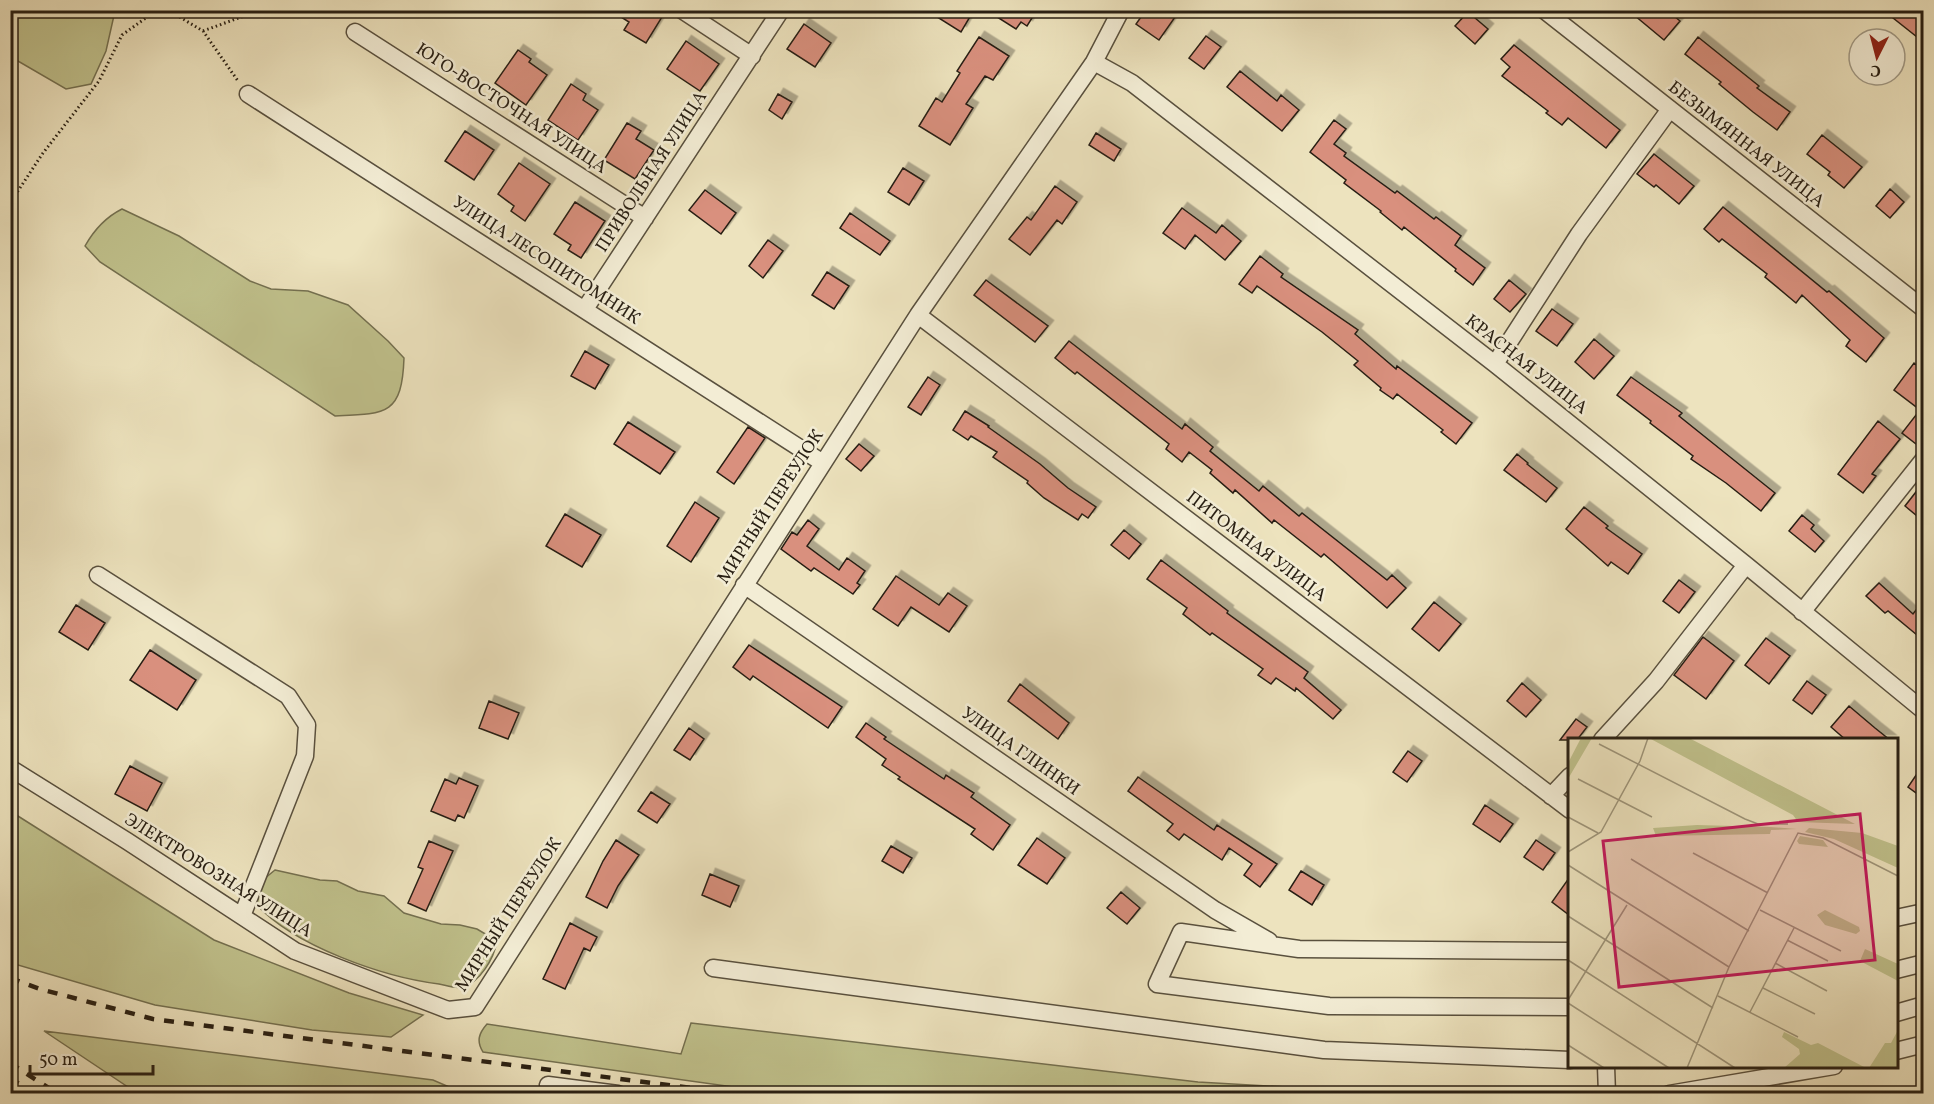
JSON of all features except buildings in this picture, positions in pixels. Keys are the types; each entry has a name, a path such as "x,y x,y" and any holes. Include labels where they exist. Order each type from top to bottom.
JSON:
{"street":[{"path":"682,10 752,56"},
{"name":"ПРИВОЛЬНАЯ УЛИЦА","path":"585,309 781,10"},
{"name":"МИРНЫЙ ПЕРЕУЛОК","path":"448,1010 475,1007 918,315 1094,62 1122,10"},
{"name":"БЕЗЫМЯННАЯ УЛИЦА","path":"1544,10 1923,309"},
{"name":"ЮГО-ВОСТОЧНАЯ УЛИЦА","path":"356,32 645,218"},
{"name":"КРАСНАЯ УЛИЦА","path":"1094,62 1132,83 1495,364 1746,565 1923,711"},
{"name":"УЛИЦА ЛЕСОПИТОМНИК","path":"248,94 823,463"},
{"path":"1495,364 1579,234 1670,110"},
{"name":"ПИТОМНАЯ УЛИЦА","path":"918,315 1568,809"},
{"path":"1802,612 1923,459"},
{"path":"1604,738 1656,681 1746,565"},
{"path":"98,575 288,696 307,725 305,756 242,916"},
{"name":"УЛИЦА ГЛИНКИ","path":"744,585 1215,910 1277,946"},
{"name":"ЭЛЕКТРОВОЗНАЯ УЛИЦА","path":"10,768 296,951 448,1010"},
{"path":"1551,796 1568,777"},
{"path":"1898,918 1923,912"},
{"path":"1568,951 1299,949 1180,932 1157,984 1329,1006 1568,1007"},
{"path":"1898,969 1923,963"},
{"path":"713,968 1324,1050 1568,1060"},
{"path":"1898,1012 1923,1005"},
{"path":"1898,1050 1923,1044"},
{"path":"1606,1068 1607,1094"},
{"path":"1669,1094 1822,1068"},
{"path":"548,1085 618,1094"}],"path":[{"path":"10,203 43,153 99,81 122,35 157,10"},
{"path":"168,10 203,31 248,94"},
{"path":"203,31 244,16 248,10"}],"green space":[{"path":"11,10 115,11 106,51 91,84 66,89 11,57"},
{"path":"122,209 179,236 250,281 271,289 308,291 348,305 404,358 403,377 395,401 388,408 379,412 335,416 100,262 85,246 101,224"},
{"path":"10,811 214,940 349,993 423,1015 391,1037 312,1030 155,1005 11,963"},
{"path":"275,870 320,880 337,881 358,891 384,896 404,913 441,924 477,929 497,941 493,955 475,981 460,987 392,974 341,957 293,933 272,919 256,904 264,879"},
{"path":"691,1023 1198,1082 1391,1093 783,1094 483,1052 479,1041 480,1034 487,1024 681,1054"},
{"path":"44,1031 433,1080 463,1093 137,1093"}],"railway":[{"path":"10,978 40,989 153,1019 738,1094"},
{"path":"10,1063 58,1094"},
{"path":"10,1078 35,1094"}]}
